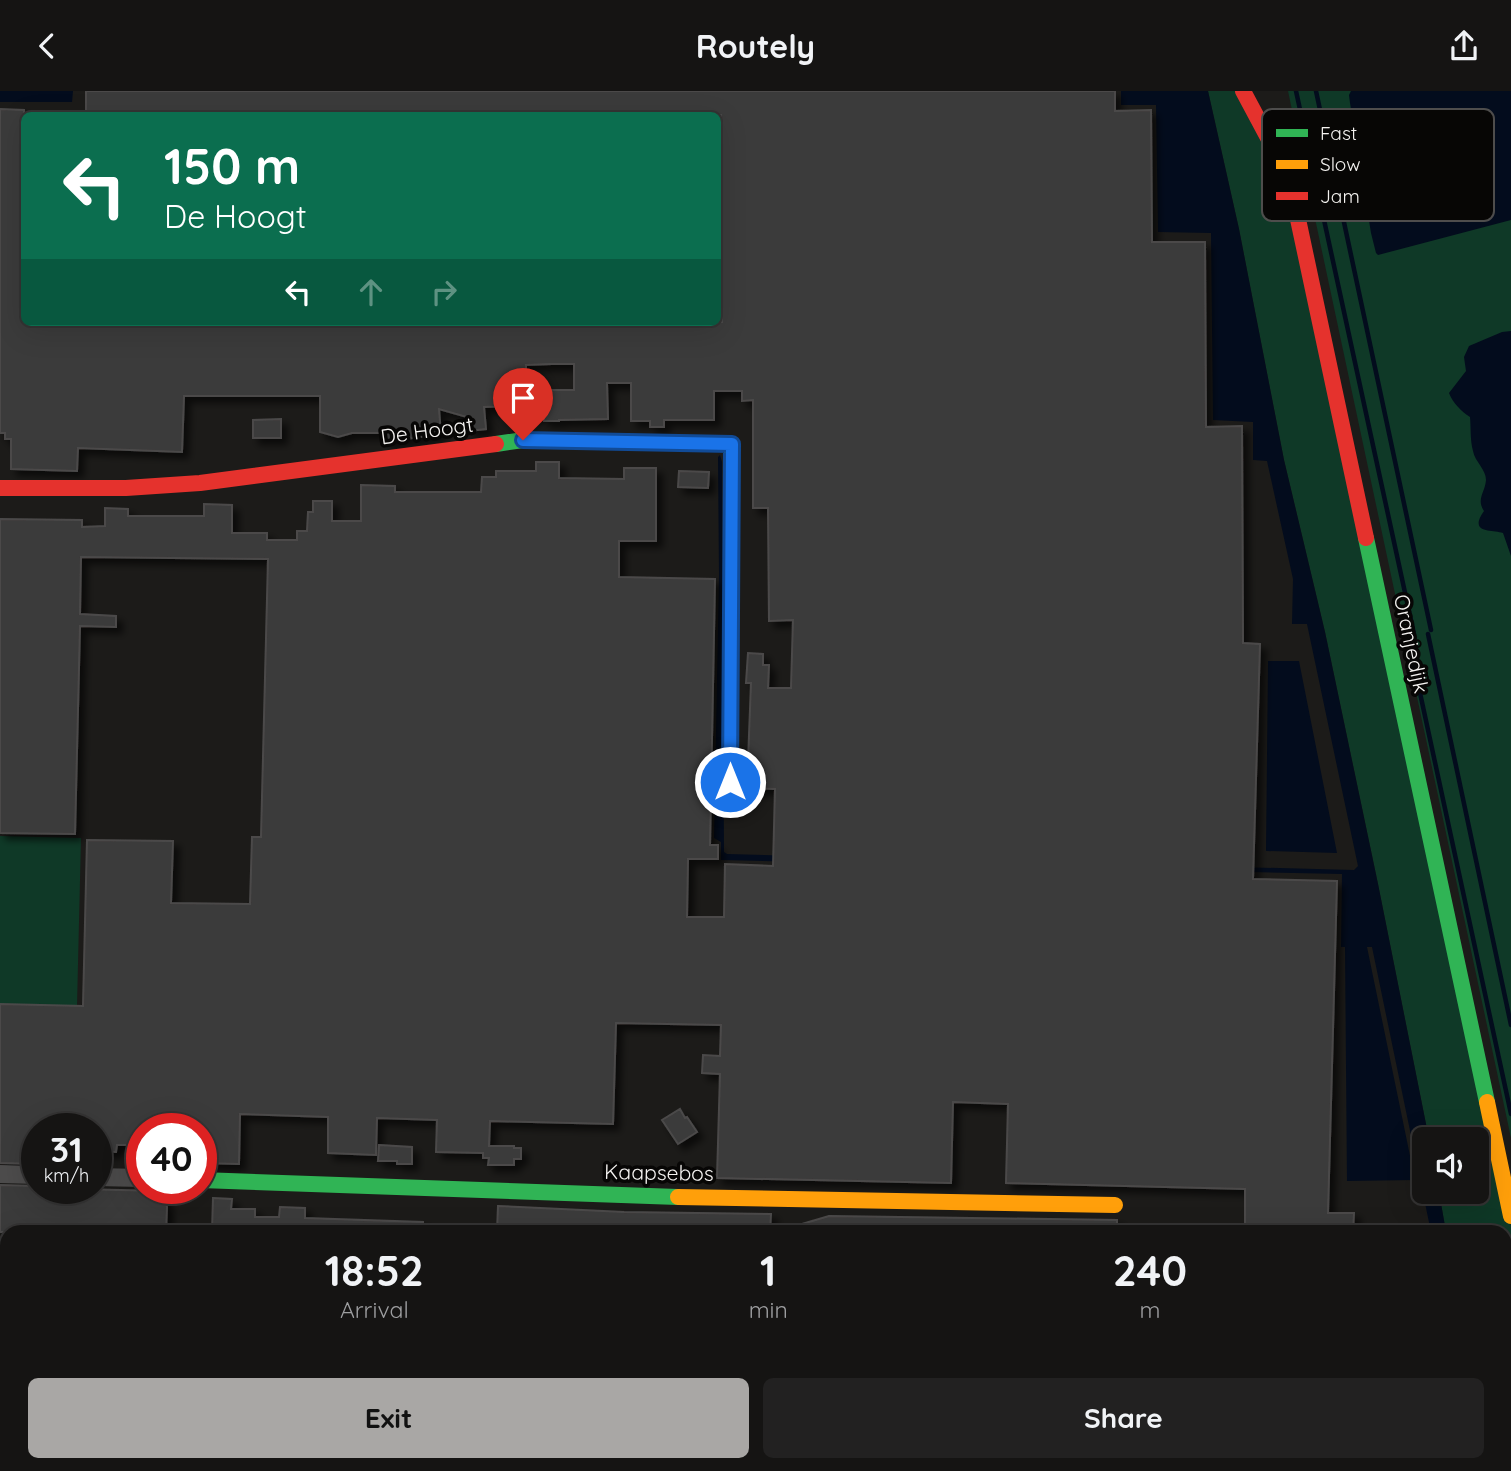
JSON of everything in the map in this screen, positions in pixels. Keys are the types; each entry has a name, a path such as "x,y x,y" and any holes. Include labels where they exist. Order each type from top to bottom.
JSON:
{"street":[{"name":"Oranjedijk","path":"1243,91 1262,127"},
{"name":"Oranjedijk","path":"1298,221 1511,1216"},
{"name":"De Hoogt","path":"0,488 126,488 200,483 523,440 732,444 730,782"},
{"path":"0,1174 21,1175"},
{"name":"Kaapsebos","path":"217,1181 624,1196 1115,1205"}],"green space":[{"path":"1208,91 1238,91 1262,135 1262,221 1293,221 1511,1225 1445,1225 1441,1204 1489,1204 1489,1127 1427,1127 1325,632 1284,460 1239,229"},
{"path":"1288,91 1511,91 1511,1138 1316,221 1494,221 1494,109 1292,109"},
{"path":"0,836 81,838 77,1006 0,1005"}],"water":[{"path":"0,91 73,91 72,102 0,102"},
{"path":"1121,91 1208,91 1239,229 1284,460 1325,632 1427,1127 1412,1127 1412,1140 1372,947 1367,947 1412,1165 1412,1180 1347,1181 1345,947 1341,947 1342,874 721,860 721,842 714,838 720,455 724,852 727,854 1354,870 1358,866 1307,624 1292,624 1293,579 1267,461 1253,460 1253,422 1213,420 1211,233 1158,232 1156,105 1121,105"},
{"path":"1351,91 1511,91 1511,220 1378,255 1369,221 1494,221 1494,109 1351,109"},
{"path":"1511,331 1511,556 1503,533 1480,527 1480,518 1484,511 1481,499 1486,476 1473,451 1470,417 1458,407 1449,393 1466,371 1464,357 1469,346"},
{"path":"1268,661 1299,661 1337,853 1266,851"},
{"path":"1425,1204 1441,1204 1445,1225 1430,1225"}],"building":[{"path":"86,91 1115,91 1115,111 1151,110 1152,242 1205,242 1206,427 1242,426 1243,643 1260,644 1253,879 1337,881 1328,1213 1354,1213 1353,1225 1245,1225 1245,1189 1006,1183 1008,1104 953,1102 951,1183 717,1178 720,1074 702,1073 703,1055 720,1056 721,1025 616,1023 613,1124 490,1121 489,1146 521,1148 521,1159 514,1159 514,1165 488,1165 489,1158 483,1158 483,1153 436,1152 437,1120 377,1118 376,1155 328,1153 328,1117 240,1114 239,1164 217,1163 217,1113 126,1113 126,1145 117,1145 116,1152 112,1152 112,1113 21,1113 21,1164 0,1163 0,1004 83,1006 87,840 173,841 171,903 250,904 252,837 261,837 268,559 81,557 80,614 116,616 116,627 80,626 75,834 0,833 0,519 82,520 82,527 105,526 105,508 128,509 128,516 204,516 204,504 232,505 232,533 267,533 267,540 297,540 297,531 307,531 308,512 313,512 313,501 332,501 332,521 361,521 361,485 395,486 395,492 481,492 482,477 496,477 496,471 536,471 536,462 559,462 559,478 624,479 624,468 656,468 656,541 619,541 619,577 715,579 710,845 718,845 718,859 688,859 687,917 724,917 725,864 773,866 775,789 747,788 751,683 746,683 748,653 763,654 763,665 769,665 768,688 791,688 793,620 769,621 768,508 753,508 753,400 742,401 742,391 714,391 714,420 664,420 664,427 650,427 650,421 631,421 631,383 607,383 608,419 544,421 544,415 519,415 519,406 484,407 486,429 469,431 467,417 439,409 441,434 385,442 385,433 352,433 338,437 320,432 320,396 184,396 182,452 78,448 77,471 11,469 11,439 5,439 5,433 0,433 0,109 24,110 21,112 21,326 721,326 721,112 86,112","holes":["574,364 574,390 526,390 526,365"]},
{"path":"281,419 281,438 253,438 253,420"},
{"path":"679,471 709,472 708,488 678,487"},
{"path":"680,1109 697,1132 678,1144 662,1120"},
{"path":"379,1145 412,1147 412,1164 378,1161"},
{"path":"0,1185 21,1186 21,1204 112,1204 112,1190 126,1190 126,1204 166,1204 166,1225 0,1225"},
{"path":"217,1198 232,1199 231,1209 255,1209 255,1217 279,1217 280,1207 305,1208 305,1218 423,1222 423,1225 212,1225 213,1204 217,1204"},
{"path":"498,1206 624,1212 771,1214 770,1225 497,1225"},
{"path":"829,1216 1117,1220 1117,1225 799,1225"}],"waterway":[{"path":"1296,91 1300,109"},
{"path":"1316,91 1320,109"},
{"path":"1324,221 1414,634"},
{"path":"1344,221 1431,630"},
{"path":"1428,634 1511,1025"},
{"path":"1409,642 1511,1114"}],"traffic: fast":[{"path":"496,444 523,440 732,444 732,479"},
{"path":"1366,538 1487,1102"},
{"path":"217,1181 678,1197"}],"traffic: slow":[{"path":"730,782 732,479"},
{"path":"1487,1102 1511,1216"},
{"path":"678,1197 1115,1205"}],"traffic: jam":[{"path":"1243,91 1262,127"},
{"path":"1298,221 1366,538"},
{"path":"0,488 126,488 200,483 496,444"}],"route":[{"path":"523,440 732,444 730,782"}]}
